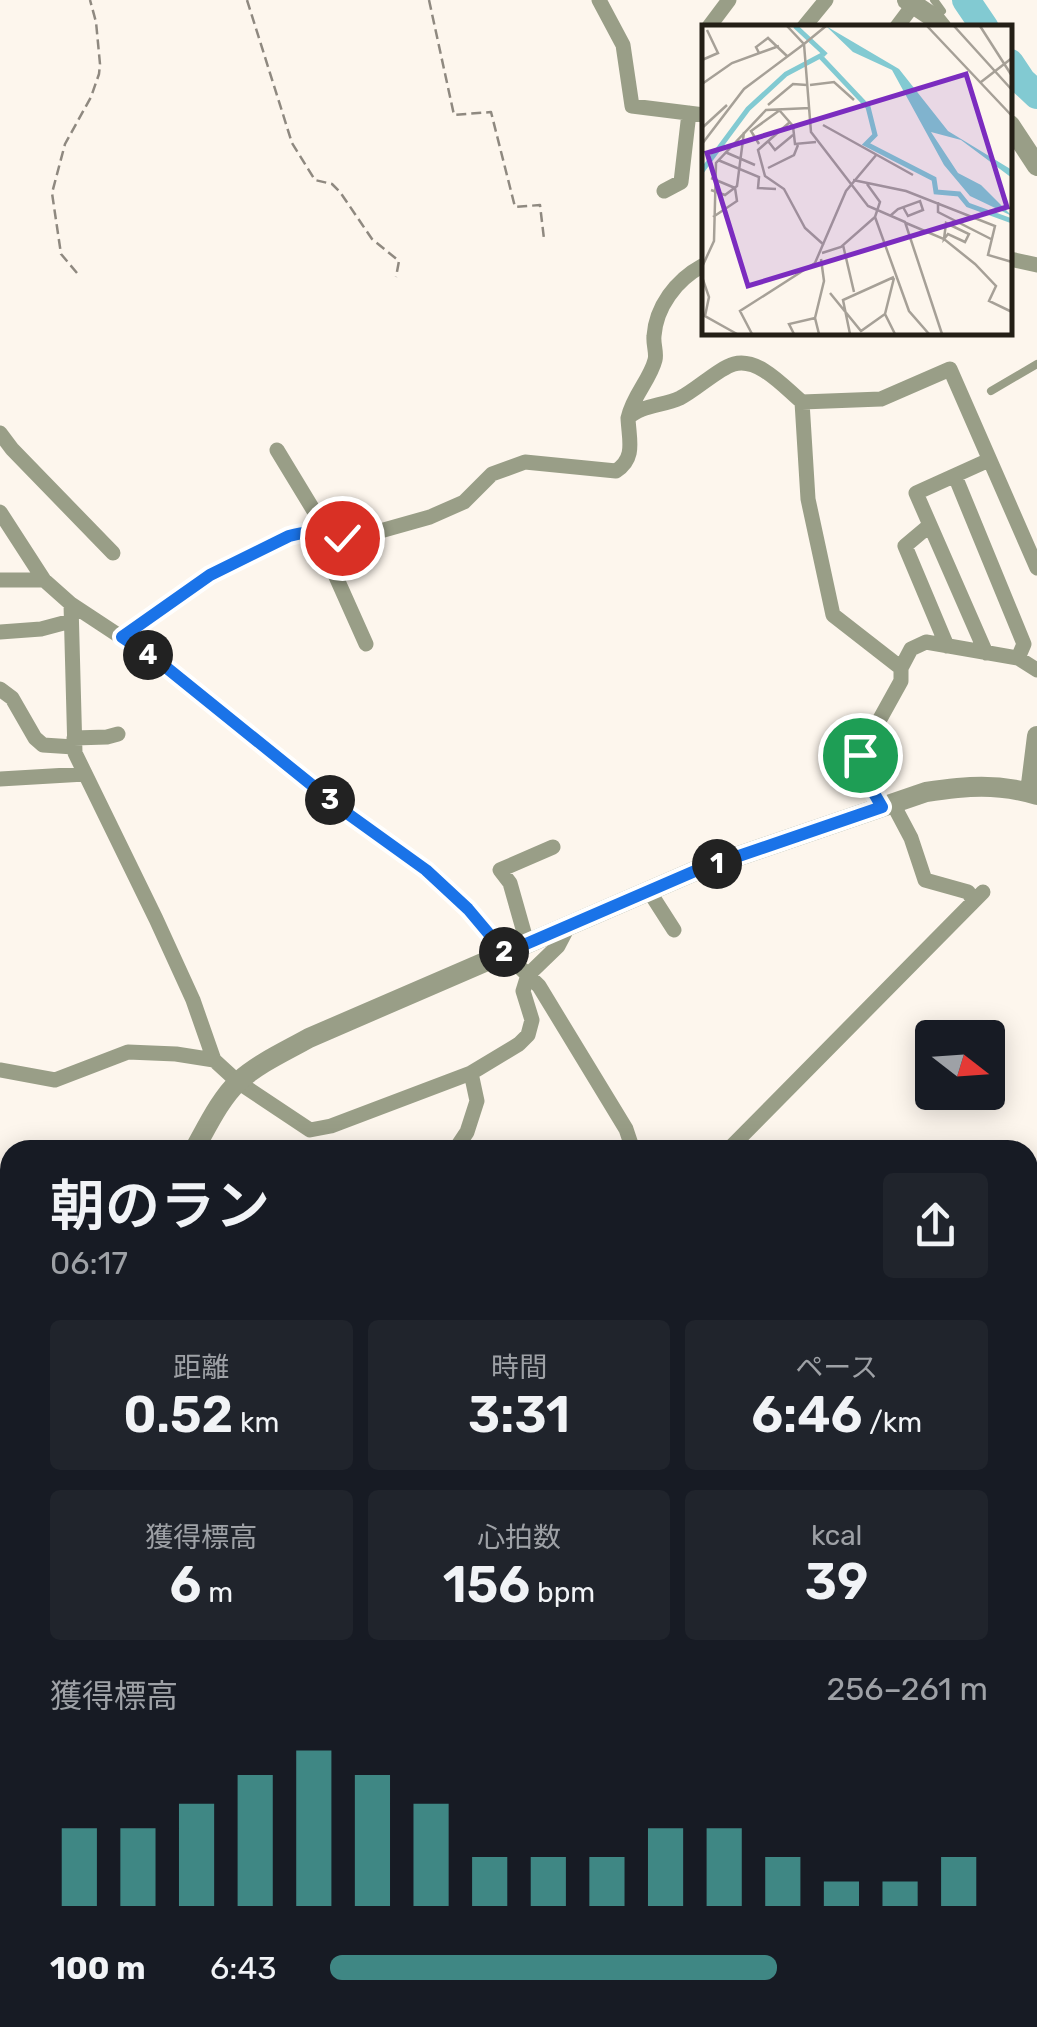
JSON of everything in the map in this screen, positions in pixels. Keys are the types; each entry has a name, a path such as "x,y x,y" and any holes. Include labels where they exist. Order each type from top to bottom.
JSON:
{"street":[{"path":"599,0 622,45 632,106 697,114 681,182 664,192"},
{"path":"710,25 730,0"},
{"path":"805,25 826,0"},
{"path":"901,25 926,10"},
{"path":"1012,131 1037,166"},
{"path":"1012,259 1037,264"},
{"path":"122,637 210,575 289,536 302,532 342,538 430,518 464,502 492,474 525,462 616,471 626,465 631,404 656,358 654,336 661,308 677,284 702,266"},
{"path":"628,418 634,412 679,398 734,364 760,368 802,402 880,399 950,369 1037,568"},
{"path":"802,402 808,498 833,614 901,668"},
{"path":"0,433 113,553"},
{"path":"277,450 322,533 366,644"},
{"path":"986,653 916,494 990,460"},
{"path":"955,476 1024,644 1018,658"},
{"path":"0,512 44,580 71,613 122,637 162,664 344,811 426,870 468,909 538,986 630,1140"},
{"path":"930,525 905,546 947,646"},
{"path":"0,580 44,580"},
{"path":"0,632 41,629 71,613"},
{"path":"71,613 74,753 193,1000 214,1060 238,1082 310,1130 331,1126 470,1074 519,1044 528,1034 532,1020 523,991 528,976 558,946 569,925"},
{"path":"738,1140 979,897 925,880 912,838 864,776 860,755 901,681 901,668 911,648 926,642 1018,658 1037,670"},
{"path":"0,689 12,698 34,738 43,745 118,734"},
{"path":"199,1140 238,1082 309,1038 649,890 926,792 996,785 1033,793 1037,736"},
{"path":"0,780 85,774"},
{"path":"527,944 510,883 500,870 552,847"},
{"path":"649,890 674,930"},
{"path":"0,1070 55,1080 128,1052 214,1060"},
{"path":"462,1140 477,1101 470,1074"}],"lane":[{"path":"991,391 1037,364"}],"path":[{"path":"76,273 61,254 52,193 66,144 99,74 96,22 90,0"},
{"path":"247,0 292,143 314,180 332,184 372,239 399,260 396,276"},
{"path":"429,0 454,115 491,112 515,206 540,206 544,239"}],"waterway":[{"path":"966,0 983,25"},
{"path":"1012,66 1037,95"}],"route":[{"path":"342,538 316,532 289,536 210,575 122,637 162,664 344,811 426,870 468,909 505,953 695,871 882,807 864,776 860,755"}]}
